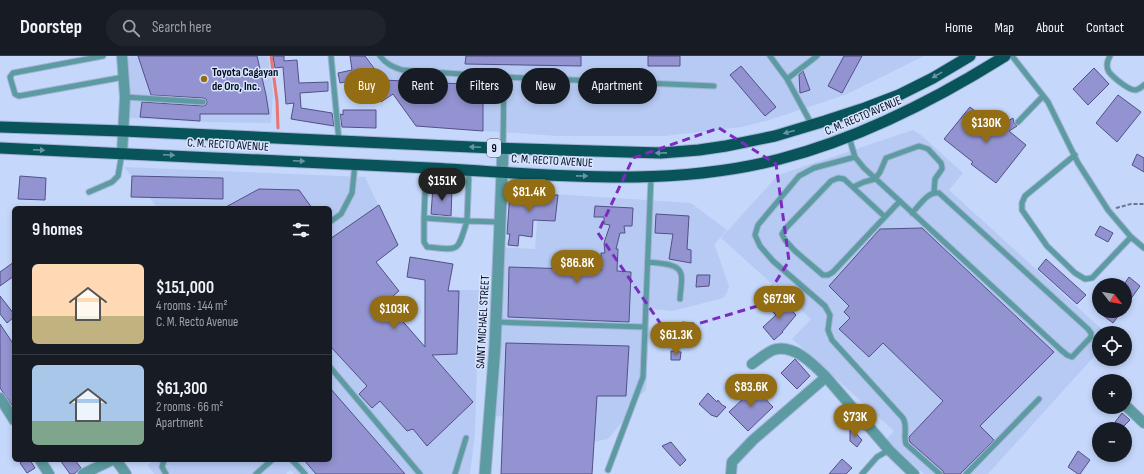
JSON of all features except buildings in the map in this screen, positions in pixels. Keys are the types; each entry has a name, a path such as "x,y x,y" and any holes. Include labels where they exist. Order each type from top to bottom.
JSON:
{"highway":[{"name":"C. M. RECTO AVENUE","path":"0,127 661,153 699,150 750,142 795,131 865,108 899,94 933,78 970,56"},
{"name":"C. M. RECTO AVENUE","path":"0,148 355,164 574,176 651,177 708,173 780,160 862,132 908,111 971,77 1005,56"}],"street":[{"path":"122,56 125,97 122,153"},
{"name":"SAINT MICHAEL STREET","path":"485,474 496,322 504,148"},
{"path":"752,364 773,350 785,349 793,351 802,357 815,366 826,377 889,450 914,474"},
{"path":"731,474 732,462 753,440 826,377"},
{"path":"0,398 12,417"},
{"path":"1132,412 1144,423"},
{"path":"41,462 49,474"},
{"path":"83,474 108,462"},
{"path":"117,462 126,474"}],"lane":[{"path":"103,56 12,73 10,76 15,94 19,96 124,77"},
{"path":"331,56 339,141"},
{"path":"380,56 392,67 402,70 456,74"},
{"path":"770,56 787,79 812,125"},
{"path":"787,79 817,56"},
{"path":"1012,56 1052,109 1078,163 1108,210 1131,237 1144,248"},
{"path":"1110,56 1107,65 1108,71 1128,89 1135,90 1144,85"},
{"path":"513,77 714,86"},
{"path":"1018,122 1043,96"},
{"path":"125,97 203,102"},
{"path":"504,104 504,148"},
{"path":"849,137 855,157 874,179 900,201 912,213 1067,355 1072,356 1091,337 1091,333 1088,329 939,193 934,192 930,194 912,213"},
{"path":"854,187 874,179 880,172 886,158 922,146 928,149 941,163 941,171 935,179 934,192"},
{"path":"89,192 112,182 118,176 122,153"},
{"path":"1075,155 1026,196 1022,204 1022,210 1047,246 1075,274 1085,279 1092,278 1131,237"},
{"path":"855,157 814,168 799,176 758,225 755,235 760,246 773,261 825,306 830,315 828,330 832,340 903,418 906,426 906,444 940,474"},
{"path":"332,221 341,214 352,193 355,164"},
{"path":"426,168 424,242 427,247 451,249 460,243 468,221 469,170"},
{"path":"608,470 643,377 651,177"},
{"path":"885,216 854,187 844,179 838,178 831,181 782,234 785,240 804,260 822,275 828,275 833,272 900,201"},
{"path":"424,218 501,222"},
{"path":"648,262 672,265 678,269 681,274 680,299"},
{"path":"496,322 645,327"},
{"path":"332,369 420,474"},
{"path":"966,474 1039,399"},
{"path":"455,474 466,438"},
{"path":"862,474 877,457 889,450"},
{"path":"163,462 162,467 166,474"},
{"path":"256,474 270,462"},
{"path":"294,462 305,474"}],"path":[{"path":"1108,210 1131,204 1144,204"}],"highlighted area":[{"path":"719,128 776,164 789,261 761,305 667,333 598,233 633,158"}],"shaded area":[{"path":"124,56 268,56 273,94 271,123 198,122 130,118"},
{"path":"367,56 924,56 845,95 766,121 742,127 665,136 557,136 416,126 401,104 448,104 448,68 398,68 398,100 390,89 390,68 375,68"},
{"path":"913,130 921,135 963,173 949,190 1098,326 1092,326 1092,359 988,474 924,474 886,440 894,431 792,339 811,319 721,238 778,175"},
{"path":"124,167 365,177 398,246 361,274 424,345 425,290 479,290 475,434 470,474 294,474 290,470 286,474 154,474 148,465 152,462 332,462 332,206 156,206"},
{"path":"539,193 691,203 727,230 715,246 729,286 727,293 723,298 673,311 650,309 646,390 627,407 626,417 608,439 588,443 518,415 490,417 498,247 535,249"}],"waterway":[{"path":"271,56 277,101 278,128"}],"place":[{"name":"Toyota Cagayan de Oro, Inc.","path":"204,79"}]}
